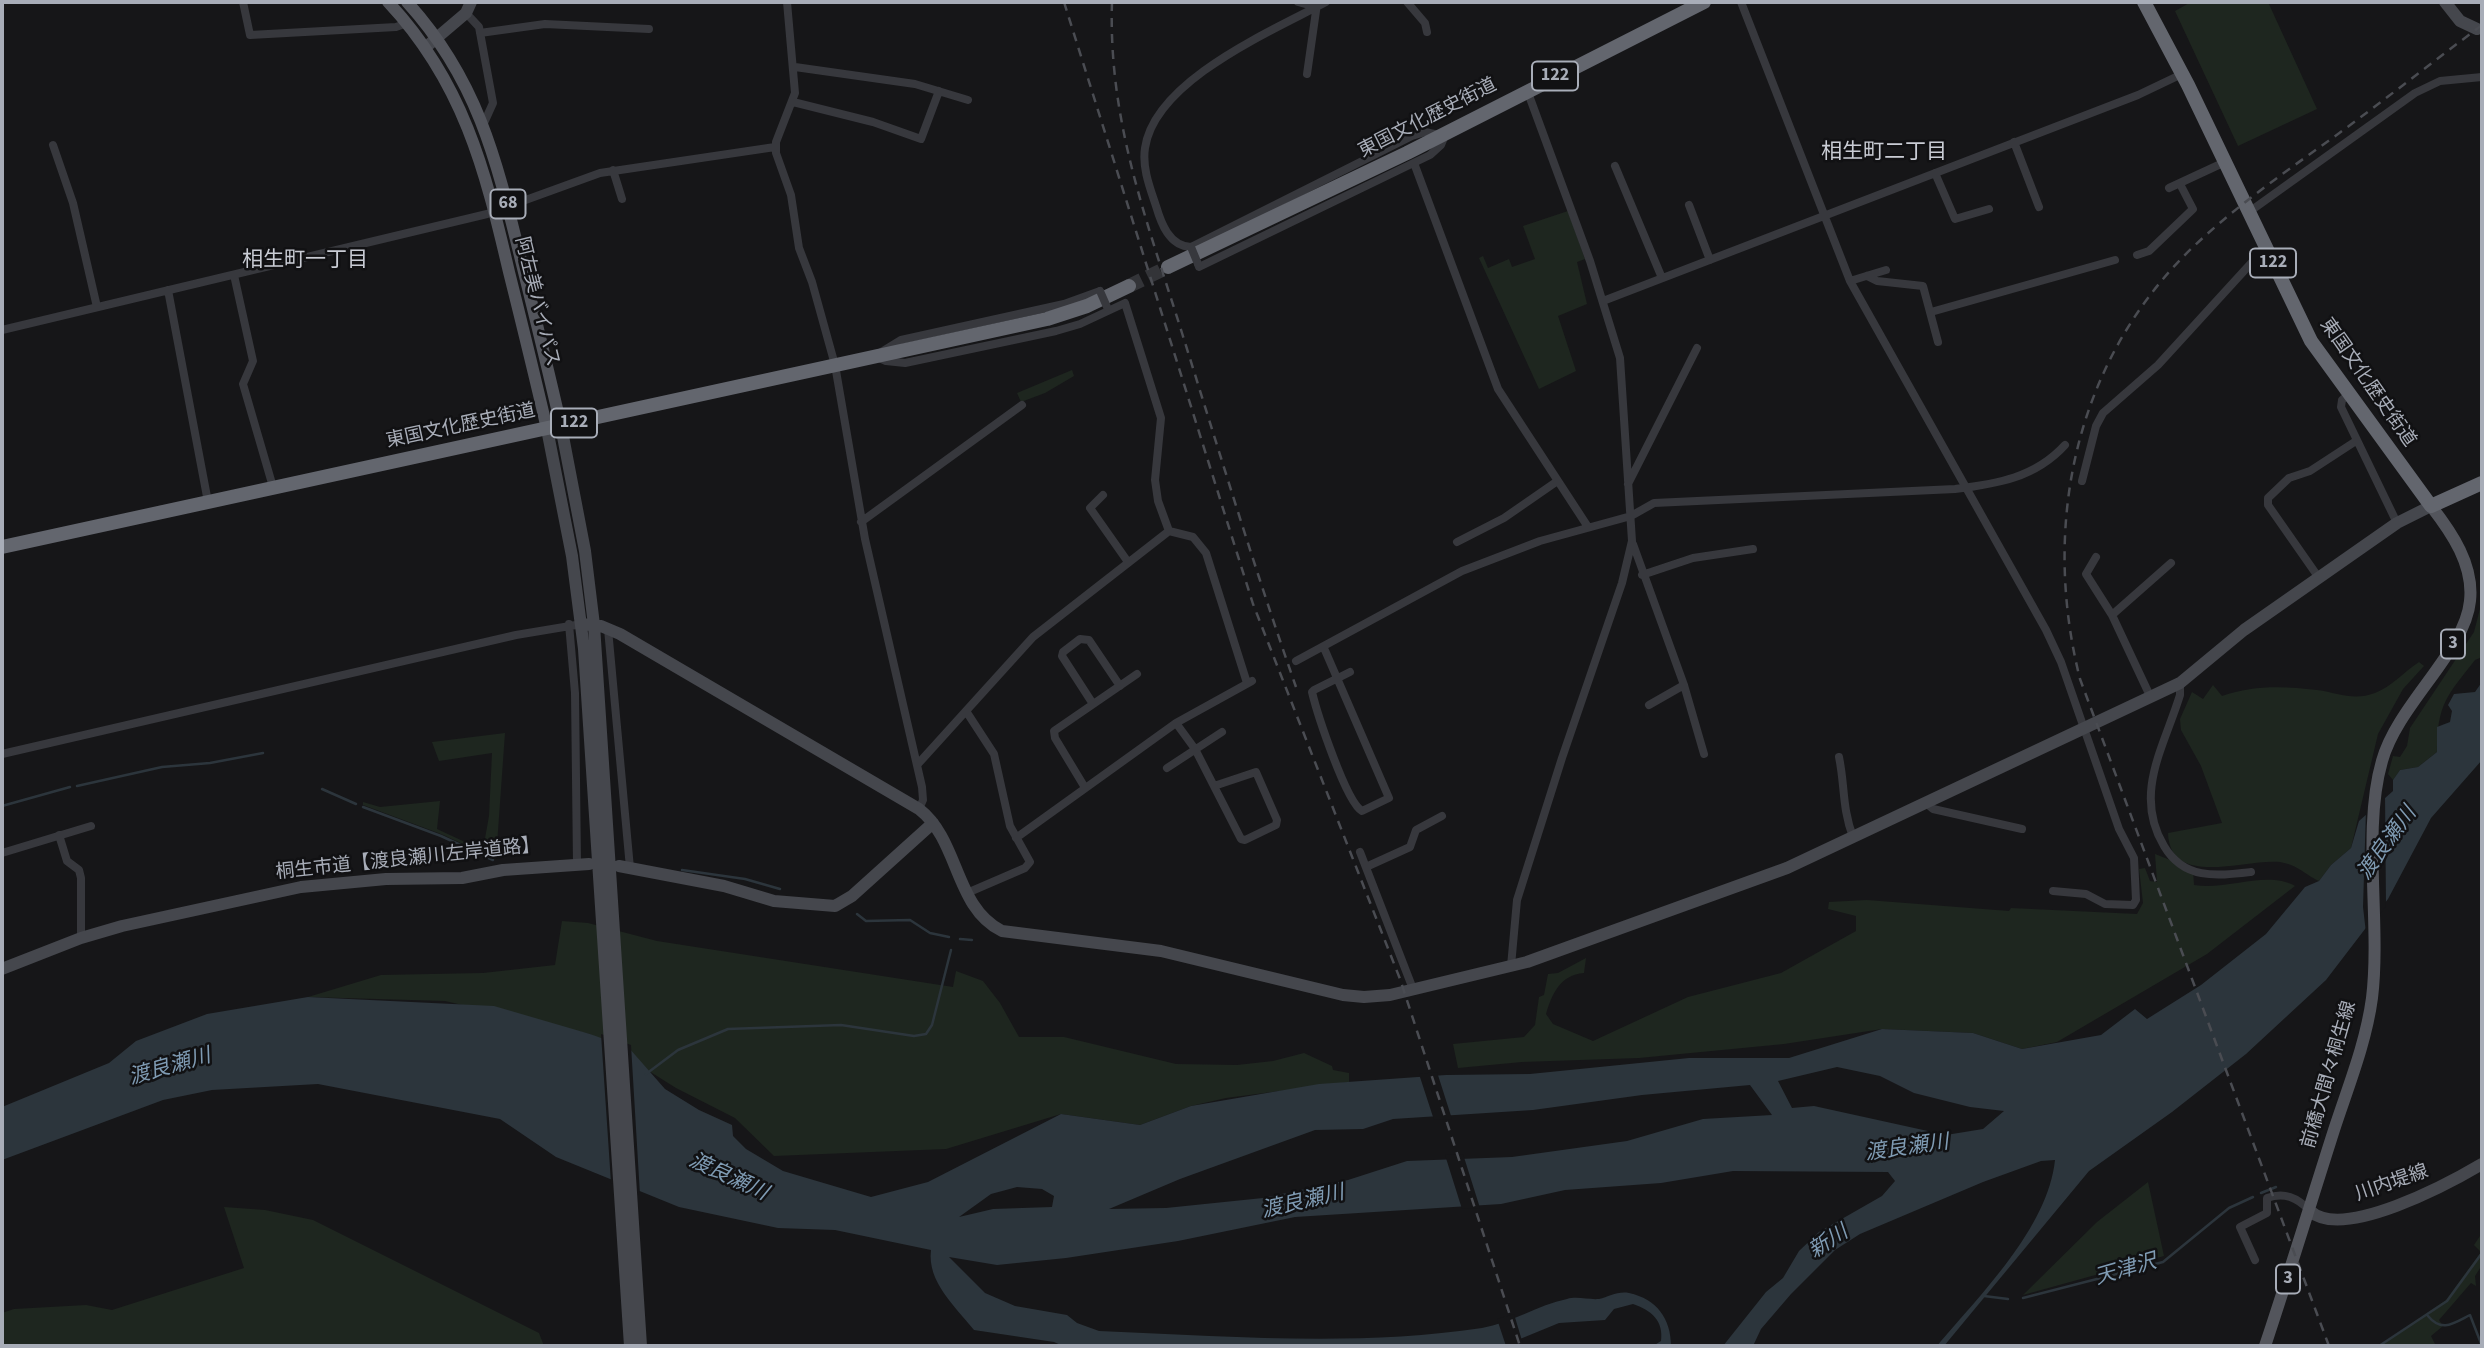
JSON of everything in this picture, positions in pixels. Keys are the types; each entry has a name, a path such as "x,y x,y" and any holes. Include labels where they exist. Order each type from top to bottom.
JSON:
{"highway":[{"name":"東国文化歴史街道","path":"1168,267 1704,2"},
{"name":"東国文化歴史街道","path":"2144,2 2182,74 2311,341 2431,506"},
{"name":"東国文化歴史街道","path":"2,547 1047,319 1087,306 1129,286"},
{"path":"2431,506 2482,483"}],"main road":[{"name":"阿左美バイパス","path":"388,2 426,47 464,115 554,427"},
{"name":"阿左美バイパス","path":"407,2 437,37 463,79 484,123 508,207 554,427"},
{"name":"前橋大間々桐生線","path":"2265,1346 2365,1036 2375,958 2374,824 2378,775 2395,729 2455,641 2469,608 2470,587 2466,562 2431,506"}],"street":[{"path":"243,2 250,35 396,27 407,23"},
{"path":"787,2 795,67 793,102 775,147 791,195 799,248 809,272 835,365 861,522 923,794 919,809"},
{"path":"1298,2 1316,5"},
{"path":"1191,247 1425,132 1443,132 1437,151 1199,267 1191,247 1175,240 1161,224 1145,168 1149,134 1173,98 1203,71 1316,5 1326,2"},
{"path":"1407,2 1425,23 1427,32"},
{"path":"1741,2 1850,281 2046,630 2060,662 2119,829 2134,858 2136,900 2133,905 2105,904 2086,894 2053,891"},
{"path":"2445,2 2460,21 2479,30"},
{"path":"1307,74 1316,5"},
{"path":"426,47 468,7 480,33 493,103 484,123"},
{"path":"480,33 545,24 649,29"},
{"path":"795,67 915,84 968,100"},
{"path":"1603,301 2138,95 2182,74"},
{"path":"2249,212 2384,113 2440,81 2482,77"},
{"path":"1527,90 1603,301 1620,358 1632,541 1642,575 1684,685 1704,754"},
{"path":"793,102 873,122 921,139 939,91"},
{"path":"2014,142 2039,207"},
{"path":"53,145 73,203 97,307"},
{"path":"2,330 494,212 613,170 775,147"},
{"path":"2169,188 2225,162"},
{"path":"1414,163 1498,389 1556,482 1588,527"},
{"path":"1615,166 1662,278"},
{"path":"613,170 622,199"},
{"path":"1935,173 1955,219 1989,209"},
{"path":"2137,255 2149,251 2193,209 2180,184"},
{"path":"1689,205 1710,260"},
{"path":"2082,481 2096,426 2103,413 2158,365 2254,260 2268,252"},
{"path":"1931,312 2115,260"},
{"path":"1850,281 1886,270"},
{"path":"234,275 253,361 243,384 273,487"},
{"path":"1867,276 1878,281 1923,286 1938,342"},
{"path":"168,290 208,502"},
{"path":"875,356 901,340 1064,304 1100,291 1108,309"},
{"path":"875,356 886,361 905,363 1056,331 1125,303 1161,418 1155,480 1158,501 1169,531"},
{"path":"1628,484 1697,348"},
{"path":"2350,393 2342,400 2341,407 2397,523"},
{"path":"861,522 1022,405"},
{"path":"554,427 582,624 606,886 642,1346"},
{"path":"2319,578 2268,505 2267,498 2289,478 2310,471 2356,441"},
{"path":"1296,662 1462,571 1588,527 1631,516 1645,506 1667,502 1966,488 2020,476 2044,463 2065,445"},
{"path":"1457,542 1504,518 1556,482"},
{"path":"1103,495 1090,508 1128,562"},
{"path":"2,754 582,624 608,629 919,809 933,823 981,916 1007,933 1161,951 1354,996 1373,997 1511,966 1762,878 1853,837 2180,683 2223,645 2397,523 2431,506"},
{"path":"917,765 1033,637 1169,531"},
{"path":"1016,838 1084,786 1176,723 1250,682 1206,552 1193,537 1169,531"},
{"path":"1511,966 1517,900 1622,583 1632,541"},
{"path":"1642,575 1693,558 1753,549"},
{"path":"2096,557 2086,574 2112,615 2151,698"},
{"path":"2112,615 2171,563"},
{"path":"582,624 575,693 583,864"},
{"path":"608,629 625,867 724,887 774,901 835,906 852,896 933,823"},
{"path":"1093,704 1062,656 1063,652 1080,639 1089,640 1120,686"},
{"path":"1324,648 1338,678 1389,798 1362,811 1356,808 1343,782 1312,695 1314,690 1338,678 1350,672"},
{"path":"1084,786 1053,734 1058,727 1138,674"},
{"path":"2180,683 2180,695 2150,792 2153,821 2169,856 2182,868 2214,876 2251,872"},
{"path":"1649,705 1684,685"},
{"path":"966,711 995,758 1009,822 1029,859 1028,866 967,893"},
{"path":"1176,723 1195,749 1241,839 1245,840 1276,825 1277,820 1256,772 1214,786"},
{"path":"1167,768 1222,733"},
{"path":"1839,757 1844,780 1841,793 1853,837"},
{"path":"1926,803 1933,809 2022,829"},
{"path":"1366,867 1410,847 1416,830 1443,816"},
{"path":"2,853 91,826"},
{"path":"59,835 67,861 79,870 81,878 81,938"},
{"path":"1360,852 1413,989"},
{"name":"桐生市道【渡良瀬川左岸道路】","path":"2,969 81,938 183,911 301,887 370,880 462,878 503,870 583,864"},
{"path":"606,886 629,1346"},
{"name":"川内堤線","path":"2310,1211 2322,1218 2345,1219 2418,1197 2482,1164"},
{"path":"2255,1260 2240,1227 2267,1213 2267,1198 2284,1194 2299,1201 2310,1211"}],"shaded area":[{"path":"2191,2 2268,2 2317,109 2238,146 2175,11"},
{"path":"1568,211 1585,259 1577,262 1587,304 1558,316 1576,371 1539,389 1479,258 1483,256 1488,268 1509,259 1512,267 1535,259 1523,226"},
{"path":"1072,370 1074,376 1045,393 1021,402 1017,393"},
{"path":"2482,601 2482,657 2475,660 2446,702 2439,722 2437,752 2418,767 2400,770 2393,780 2388,774 2393,756 2400,757 2407,746 2410,728 2474,632"},
{"path":"2419,662 2424,666 2403,689 2378,734 2351,848 2331,865 2319,881 2296,867 2280,862 2195,866 2182,861 2172,850 2168,833 2222,823 2201,766 2181,730 2180,719 2192,692 2203,699 2213,685 2222,696 2257,688 2281,687 2360,696 2381,690"},
{"path":"505,733 496,859 441,834 363,805 363,802 380,807 440,801 437,829 465,842 484,844 489,816 492,753 439,761 432,742"},
{"path":"2155,854 2193,869 2194,885 2271,880 2295,886 2207,954 2057,1042 2022,1049 1973,1033 1882,1029 1784,1044 1639,1058 1522,1062 1458,1068 1453,1044 1524,1037 1535,1025 1539,997 1544,995 1548,974 1558,973 1586,958 1584,973 1569,977 1558,987 1546,1014 1553,1024 1593,1041 1688,997 1781,973 1856,931 1856,916 1828,909 1829,902 1867,900 2009,911 2011,908 2137,914 2143,903 2139,869 2145,868 2150,881 2157,882"},
{"path":"562,921 588,923 657,941 953,987 956,971 983,981 1000,1003 1019,1037 1064,1037 1176,1064 1237,1065 1273,1061 1304,1053 1332,1066 1333,1070 1349,1073 1349,1082 1226,1098 1191,1106 1140,1125 1061,1114 946,1149 774,1156 735,1118 676,1088 590,1034 445,1001 308,997 381,975 483,973 555,965"},
{"path":"2148,1182 2164,1256 2023,1295 2097,1222"},
{"path":"224,1207 265,1210 313,1220 539,1333 544,1346 2,1346 2,1313 14,1309 86,1305 112,1310 244,1268"},
{"path":"2482,1233 2482,1265 2475,1276 2476,1286 2471,1283 2439,1320 2443,1326 2431,1336 2436,1346 2385,1346 2383,1343 2446,1300 2481,1252 2474,1245"}],"water":[{"path":"2482,682 2482,760 2431,818 2388,899 2326,980 2246,1054 2172,1112 2089,1171 1944,1346 1937,1346 1991,1283 2026,1236 2050,1185 2055,1160 2041,1161 1983,1182 1860,1234 1835,1250 1791,1294 1761,1329 1753,1346 1723,1346 1766,1292 1783,1278 1799,1251 1819,1232 1882,1196 1895,1181 1888,1172 1733,1171 1661,1183 1565,1190 1501,1204 1295,1217 1178,1241 1066,1258 997,1265 949,1257 985,1293 1015,1306 1067,1315 1077,1323 1099,1331 1339,1339 1434,1334 1493,1326 1567,1299 1599,1299 1617,1293 1629,1293 1655,1305 1665,1319 1671,1346 1653,1346 1661,1341 1658,1322 1651,1313 1633,1304 1614,1309 1605,1320 1559,1323 1503,1346 1063,1346 1054,1342 974,1330 938,1283 933,1273 931,1250 835,1230 778,1228 679,1207 556,1157 500,1119 318,1084 212,1090 163,1100 2,1160 2,1107 109,1063 136,1041 207,1014 308,997 494,1006 590,1034 629,1048 665,1089 699,1110 732,1125 733,1136 746,1149 783,1171 871,1197 928,1182 1061,1114 1140,1125 1191,1106 1319,1084 1446,1075 1530,1074 1689,1058 1789,1058 1882,1029 1973,1033 2022,1049 2101,1035 2135,1009 2147,1019 2201,985 2266,934 2305,887 2319,881 2331,865 2351,848 2359,821 2393,791 2393,780 2400,770 2418,767 2437,752 2437,727 2450,722 2452,711 2448,705 2454,694 2475,692","holes":["1837,1067 1880,1076 1914,1093 1970,1107 2004,1111 1983,1129 1946,1135 1814,1106 1792,1108 1778,1081","1750,1085 1772,1115 1703,1119 1627,1141 1512,1157 1407,1161 1348,1180 1263,1198 1166,1208 1109,1209 1180,1179 1315,1130 1363,1129 1393,1119 1533,1110 1642,1095","1017,1187 1042,1189 1054,1196 1052,1207 993,1209 959,1217 991,1194"]}],"pier":[{"path":"2385,793 2386,906 2366,933 2363,907 2366,810"},
{"path":"601,1034 631,1045 640,1195 611,1183"},
{"path":"1437,1072 1452,1119 1434,1120 1419,1074"},
{"path":"1463,1154 1480,1208 1462,1209 1445,1155"},
{"path":"1514,1314 1523,1344 1506,1346 1497,1319"}],"waterway":[{"path":"77,786 162,767 210,763 263,753"},
{"path":"2,806 70,787"},
{"path":"322,789 356,804"},
{"path":"363,807 441,836 493,860"},
{"path":"682,870 745,879 780,889"},
{"path":"857,914 866,921 910,920 930,933 949,937"},
{"path":"960,939 972,940"},
{"path":"646,1074 678,1050 728,1029 841,1025 914,1036 926,1034 932,1025 951,950"},
{"name":"天津沢","path":"2261,1193 2276,1187"},
{"name":"天津沢","path":"2023,1298 2163,1262 2229,1208 2253,1197"},
{"path":"2379,1346 2447,1301 2482,1253"},
{"name":"天津沢","path":"1984,1296 2008,1299"},
{"path":"2428,1316 2438,1324 2448,1325 2470,1315 2482,1346"}],"tunnel":[{"path":"1129,286 1168,267"}],"railway":[{"path":"1064,2 1253,604 1400,979 1520,1346"},
{"path":"1112,2 1116,88 1132,170 1296,687"},
{"path":"2329,1346 2080,679 2069,621 2065,563 2067,505 2078,448 2095,393 2120,341 2152,293 2192,248 2227,217 2482,25"}],"district":[{"name":"相生町二丁目","path":"1884,153"},
{"name":"相生町一丁目","path":"305,261"}],"water label":[{"name":"渡良瀬川","path":"2388,844"},
{"name":"渡良瀬川","path":"170,1068"},
{"name":"渡良瀬川","path":"1907,1149"},
{"name":"渡良瀬川","path":"728,1178"},
{"name":"渡良瀬川","path":"1303,1203"},
{"name":"新川","path":"1829,1243"}]}
